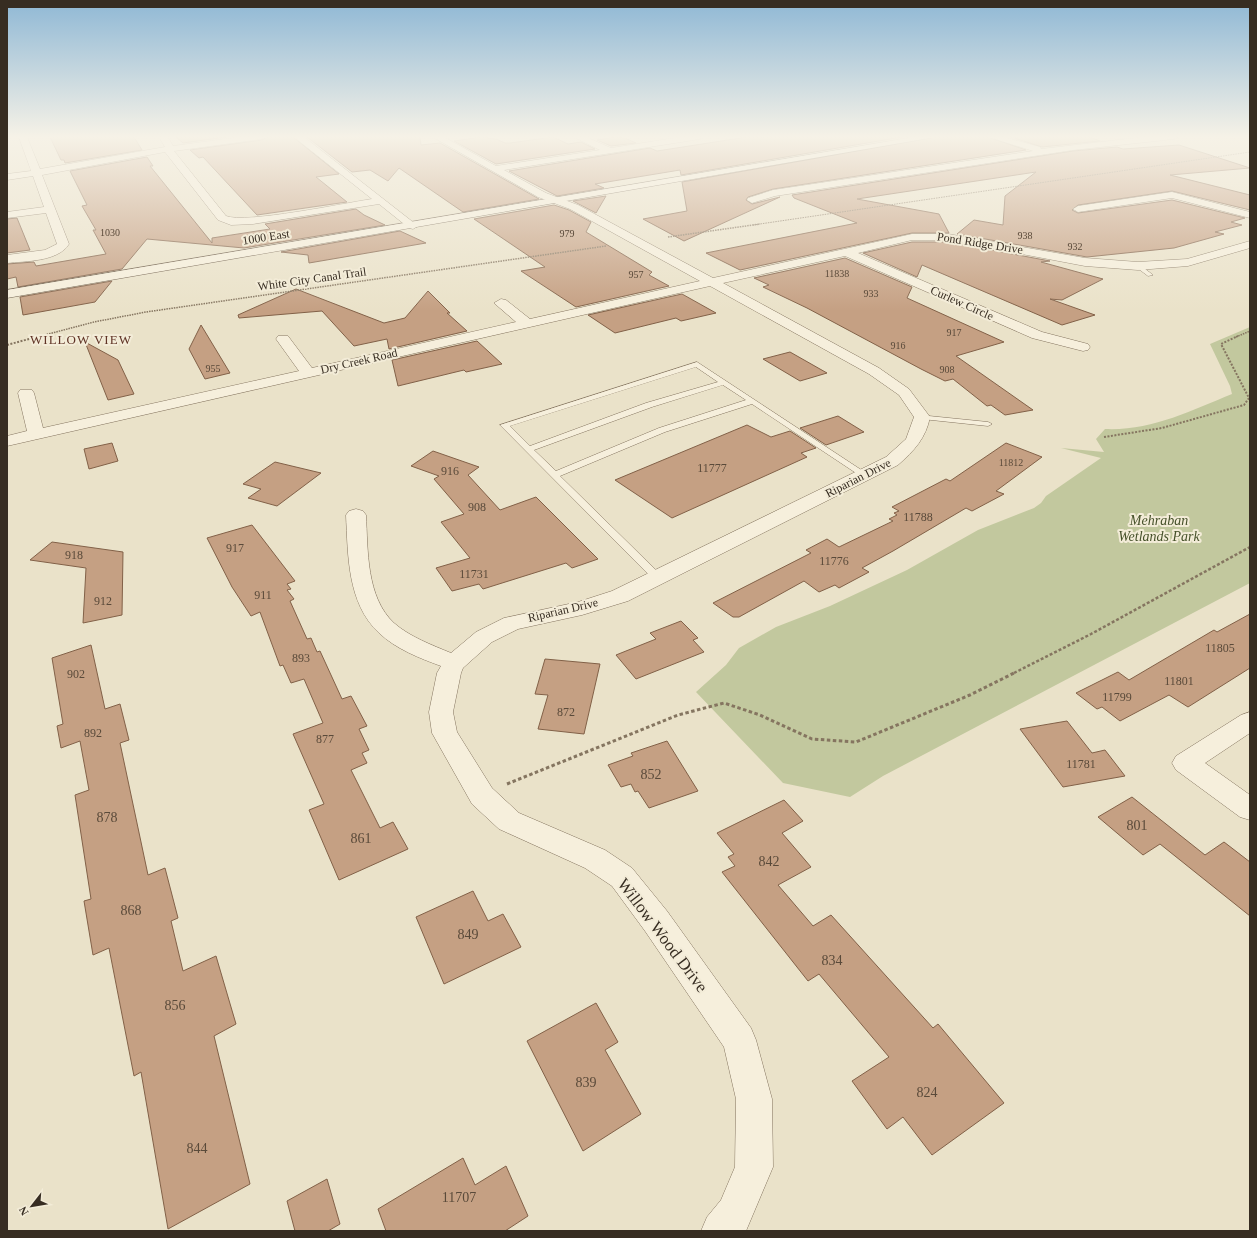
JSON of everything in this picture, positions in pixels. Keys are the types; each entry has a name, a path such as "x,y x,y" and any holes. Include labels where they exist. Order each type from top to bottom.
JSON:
{"street":[{"path":"7,259 48,253 60,250 63,247 44,195"},
{"path":"205,195 222,218 231,222 253,221 380,201"},
{"path":"372,195 412,226"},
{"path":"542,195 574,207 885,378 904,392 922,417"},
{"name":"1000 East","path":"7,294 594,195"},
{"path":"752,200 768,195"},
{"path":"1078,209 1172,195 1250,215"},
{"path":"7,215 49,208"},
{"name":"Pond Ridge Drive","path":"710,282 912,237 935,236 1085,262 1138,266 1188,262 1250,244"},
{"name":"Curlew Circle","path":"844,251 1037,335 1083,347"},
{"name":"Dry Creek Road","path":"7,441 710,282"},
{"path":"501,303 526,323"},
{"path":"283,340 308,372"},
{"path":"26,393 36,434"},
{"name":"Riparian Drive","path":"454,663 484,636 512,623 582,608 620,596 892,461 911,444 920,432 922,417"},
{"path":"356,515 359,560 367,597 380,622 405,642 454,663"},
{"name":"Willow Wood Drive","path":"454,663 449,673 441,712 445,733 482,796 509,821 595,860 622,877 695,976 739,1040 754,1099 754,1167 735,1214 721,1231"},
{"path":"1250,721 1184,763 1250,809"}],"lane":[{"path":"1138,266 1150,275"},
{"path":"657,577 504,425 697,364 865,475"},
{"path":"528,449 649,405 725,382"},
{"path":"554,475 662,430 752,401"},
{"path":"922,417 988,424"}],"path":[{"path":"667,237 957,195"},
{"name":"White City Canal Trail","path":"7,345 94,322 153,311 609,245"},
{"path":"1104,437 1162,428 1244,405 1249,398 1221,344 1250,331"},
{"path":"482,796 573,756 678,715 724,703 760,715 812,739 856,742 970,694 1091,634 1250,547"}],"green space":[{"name":"Mehraban Wetlands Park","path":"1250,327 1250,583 883,776 850,797 783,783 696,692 726,665 739,648 776,627 830,606 907,570 978,530 1034,508 1041,503 1046,496 1101,458 1061,448 1104,452 1096,439 1105,429 1138,427 1170,419 1232,394 1230,386 1210,344"}],"building":[{"path":"82,195 173,195 212,243 212,238 270,229 265,224 356,209 364,215 385,225 244,248 147,239 122,269 18,287 16,277 7,279 7,264 34,262 36,266 106,254 93,230 96,230 82,206 87,205"},
{"path":"238,195 338,195 347,202 257,215"},
{"path":"438,195 532,195 539,199 463,212"},
{"path":"684,195 755,195 748,197 746,200 752,204 780,197 684,241 643,219 687,211"},
{"path":"792,195 885,195 857,199 939,214 949,233 912,233 740,270 706,253 857,223 794,198"},
{"path":"1007,195 1147,195 1078,205 1072,210 1078,213 1172,200 1245,218 1231,222 1242,225 1215,232 1224,234 1174,248 1087,257 957,234 974,220 1003,225 1005,196"},
{"path":"1187,195 1249,195 1250,210"},
{"path":"606,196 596,213 573,201"},
{"path":"554,205 569,210 591,222 586,232 652,272 649,275 669,286 576,307 521,271 545,267 474,219"},
{"path":"17,218 30,250 7,253 7,219"},
{"path":"400,231 426,243 309,263 308,255 281,252"},
{"path":"912,242 948,242 1050,261 1041,262 1103,279 1062,300 1050,299 1095,315 1062,325 922,265 917,277 863,253"},
{"path":"845,258 912,287 907,298 1004,342 956,356 1033,410 1005,415 991,405 987,406 953,379 945,381 921,369 807,308 763,287 769,285 754,278"},
{"path":"112,281 95,302 23,315 20,297"},
{"path":"296,289 384,323 405,318 428,291 450,313 447,313 467,331 389,349 387,339 354,346 322,311 239,318 238,315"},
{"path":"682,294 716,313 681,321 676,318 615,333 588,315"},
{"path":"201,325 230,373 205,379 189,349"},
{"path":"477,341 502,364 466,372 464,370 398,386 392,360"},
{"path":"85,342 118,360 134,394 108,400"},
{"path":"790,352 827,373 800,381 763,359"},
{"path":"838,416 864,432 826,445 800,428"},
{"path":"747,425 771,437 790,431 816,448 801,453 807,457 672,518 615,480"},
{"path":"112,443 118,461 89,469 84,449"},
{"path":"1006,443 1042,457 996,491 1004,494 972,511 966,508 862,568 869,572 839,588 835,585 819,592 804,581 739,617 733,617 713,603 811,553 806,550 827,539 839,547 893,521 889,519 897,515 894,513 899,511 892,507 946,479 950,481"},
{"path":"433,451 479,467 468,475 500,510 536,497 598,559 572,568 566,563 483,589 479,584 452,591 436,568 470,558 441,522 464,514 434,479 439,476 411,466"},
{"path":"275,462 321,473 277,506 248,498 261,489 243,484"},
{"path":"252,525 295,581 287,584 291,589 287,590 294,599 290,601 307,639 311,638 317,652 320,651 342,699 351,696 367,726 359,729 369,750 362,753 367,763 351,770 380,828 393,822 408,849 339,880 309,810 324,804 293,734 323,723 304,679 291,683 283,665 280,666 260,612 251,616 232,587 207,538"},
{"path":"52,542 123,552 122,615 83,623 86,568 30,560"},
{"path":"1250,614 1250,668 1188,707 1169,695 1120,721 1102,707 1097,709 1076,693 1118,672 1129,680 1214,630 1217,632"},
{"path":"681,621 698,638 693,640 704,652 636,679 616,655 656,639 650,633"},
{"path":"91,645 105,709 120,704 129,740 120,743 148,875 165,868 178,918 171,921 183,971 216,956 236,1024 214,1036 250,1184 168,1229 141,1072 134,1076 109,948 93,955 84,901 91,899 75,795 89,790 80,741 61,748 57,726 63,724 52,658"},
{"path":"545,659 600,664 584,734 538,729 548,695 535,694"},
{"path":"1067,721 1092,753 1105,750 1125,776 1063,787 1020,729"},
{"path":"667,741 698,791 649,808 638,791 635,792 631,784 621,787 608,765 633,756 631,753"},
{"path":"1132,797 1205,855 1224,842 1250,862 1250,916 1160,844 1143,855 1098,817"},
{"path":"784,800 803,821 782,833 811,867 778,885 813,926 831,915 933,1028 938,1024 1004,1103 932,1155 903,1117 887,1129 852,1081 889,1057 819,974 808,981 722,872 735,866 728,857 734,854 717,833"},
{"path":"473,891 488,921 503,914 521,947 444,984 416,917"},
{"path":"596,1003 618,1042 605,1050 641,1114 583,1151 527,1041"},
{"path":"463,1158 475,1185 506,1166 528,1216 505,1231 386,1231 378,1209"},
{"path":"327,1179 340,1224 328,1231 295,1231 287,1201"}],"district":[{"name":"WILLOW VIEW","path":"81,339"}]}
